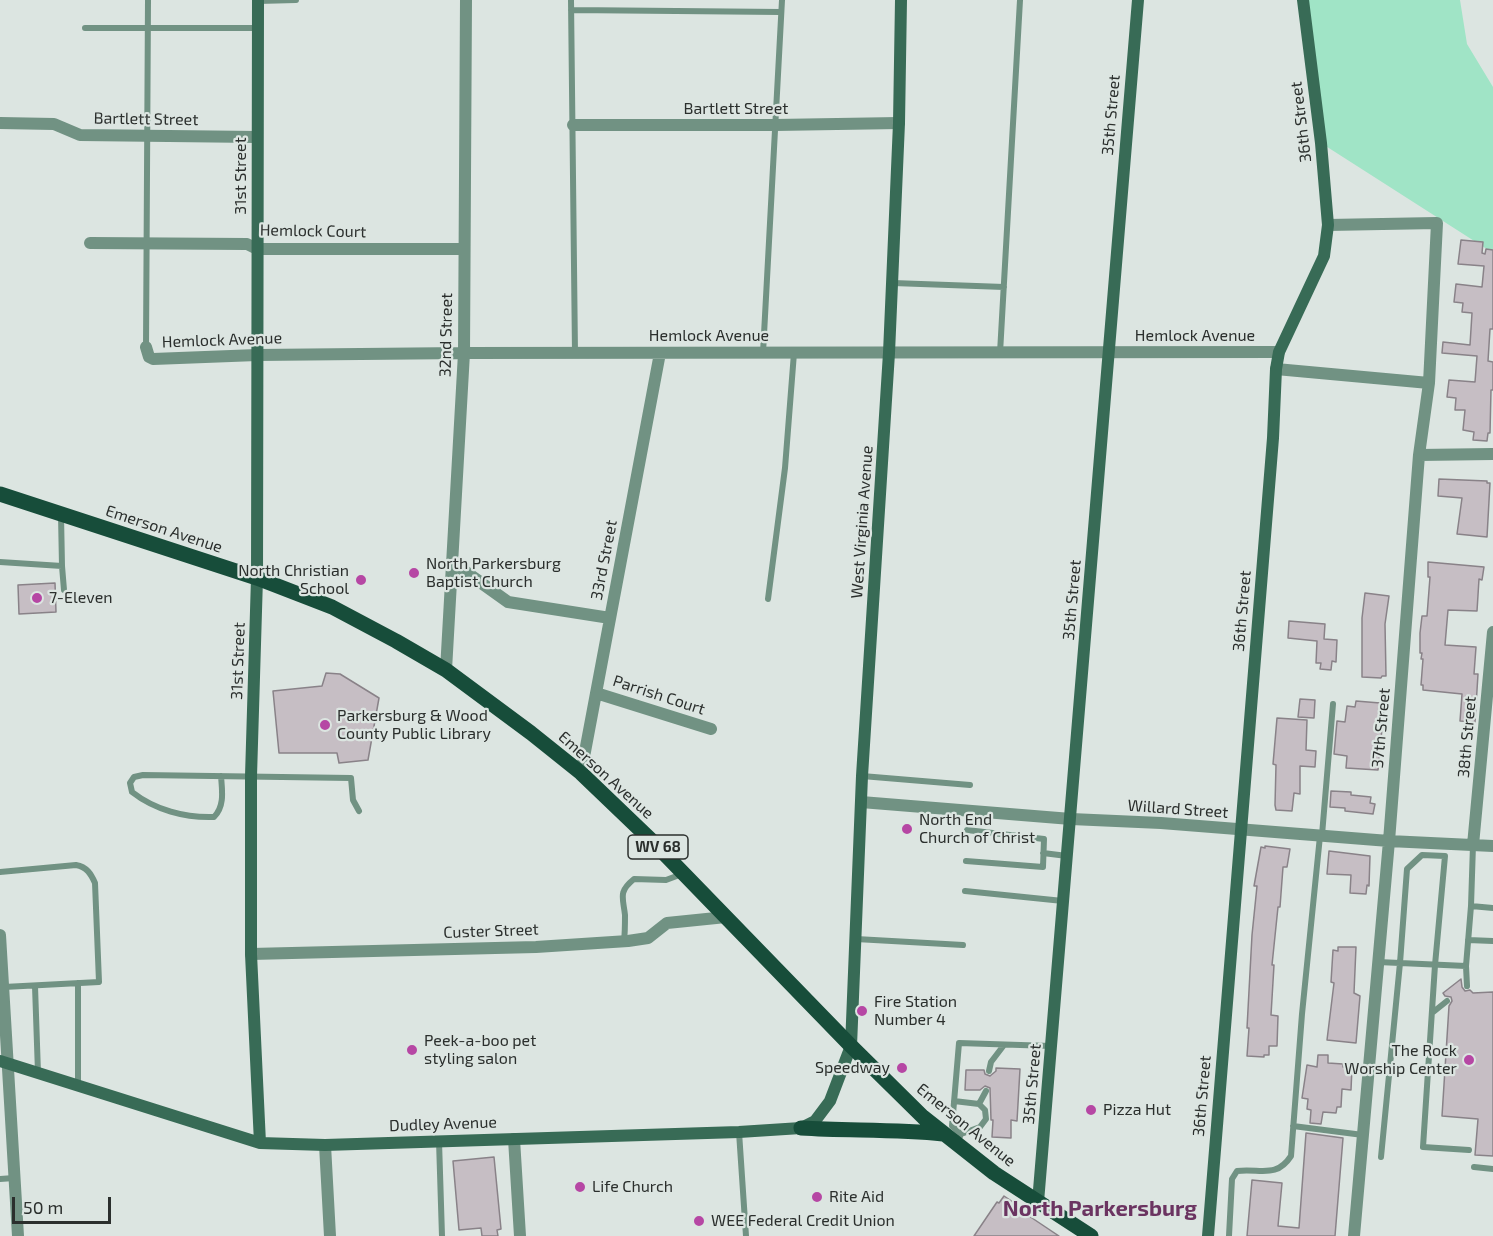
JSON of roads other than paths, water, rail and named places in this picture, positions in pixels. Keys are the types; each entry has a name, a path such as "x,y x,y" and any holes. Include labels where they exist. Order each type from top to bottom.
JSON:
{"main road":[{"name":"Emerson Avenue","path":"0,494 257,578 332,607 446,670 581,772 923,1117 943,1134 959,1140 1038,1202 1091,1236"},
{"path":"801,1128 851,1132 904,1130 943,1134"}],"street":[{"name":"31st Street","path":"258,0 257,578 251,776 251,954 260,1143"},
{"name":"32nd Street","path":"446,670 464,353 466,0"},
{"name":"West Virginia Avenue","path":"851,1046 862,776 889,352 899,123 901,0"},
{"name":"35th Street","path":"1038,1202 1138,0"},
{"name":"36th Street","path":"1208,1236 1272,450 1276,369 1279,352 1324,256 1328,225 1321,143 1303,0"},
{"name":"Bartlett Street","path":"0,123 54,124 80,135 257,137"},
{"name":"Bartlett Street","path":"573,125 899,123"},
{"name":"37th Street","path":"1328,225 1437,223 1429,382 1419,456 1389,841 1354,1236"},
{"name":"Hemlock Court","path":"90,243 247,244 257,249 463,249"},
{"name":"Hemlock Avenue","path":"146,347 149,357 153,359 257,355 464,353 1279,352"},
{"name":"33rd Street","path":"581,772 660,353"},
{"path":"1276,369 1429,382"},
{"path":"1419,456 1493,454"},
{"path":"452,562 508,602 610,618"},
{"name":"38th Street","path":"1473,845 1493,632"},
{"name":"Parrish Court","path":"597,693 711,729"},
{"name":"Willard Street","path":"861,802 1071,819 1493,846"},
{"name":"Custer Street","path":"251,954 536,947 624,941 648,938 667,923 726,917"},
{"path":"0,935 4,987 4,1063 18,1236"},
{"path":"801,1128 815,1121 830,1101 851,1046"},
{"name":"Dudley Avenue","path":"4,1063 260,1143 326,1145 801,1128"},
{"path":"514,1138 520,1236"},
{"path":"326,1145 330,1236"}],"lane":[{"path":"146,347 148,0"},
{"path":"258,0 296,0"},
{"path":"571,0 575,353"},
{"path":"764,352 782,0"},
{"path":"1000,352 1020,0"},
{"path":"572,9 781,12"},
{"path":"86,28 257,28"},
{"path":"892,284 1004,287"},
{"path":"768,599 785,468 794,353"},
{"path":"61,514 64,590"},
{"path":"0,562 62,566"},
{"path":"1228,1236 1232,1179 1237,1171 1276,1171 1286,1164 1291,1156 1333,704"},
{"path":"221,776 222,803 219,812 214,817 192,818 146,803 132,792 130,783 134,777 143,775 351,777 353,800 358,812"},
{"path":"862,776 970,785"},
{"path":"966,861 1042,867 1044,839 967,830"},
{"path":"1467,986 1466,966 1473,845"},
{"path":"1043,853 1068,856"},
{"path":"1381,1156 1407,869 1422,855 1445,856 1423,1148 1469,1150"},
{"path":"0,872 83,866 95,883 99,982 4,987"},
{"path":"624,941 625,916 622,896 626,885 634,879 666,880 683,873"},
{"path":"965,891 1064,901"},
{"path":"1471,906 1493,908"},
{"path":"856,939 963,945"},
{"path":"1468,940 1493,941"},
{"path":"1378,962 1466,966"},
{"path":"78,983 78,1086"},
{"path":"35,986 38,1073"},
{"path":"1432,1013 1448,1001"},
{"path":"954,1101 979,1104 985,1110 986,1119 980,1127 959,1140 952,1126 954,1101 959,1043 1051,1046"},
{"path":"989,1071 991,1062 1004,1045"},
{"path":"979,1104 986,1091"},
{"path":"1293,1126 1363,1135"},
{"path":"739,1132 746,1236"},
{"path":"439,1141 442,1236"},
{"path":"1474,1167 1493,1169"},
{"path":"0,1179 15,1178"}],"place":[{"name":"North Parkersburg Baptist Church","path":"414,573"},
{"name":"North Christian School","path":"361,580"},
{"name":"7-Eleven","path":"37,598"},
{"name":"Parkersburg & Wood County Public Library","path":"325,725"},
{"name":"North End Church of Christ","path":"907,829"},
{"name":"Fire Station Number 4","path":"862,1011"},
{"name":"Peek-a-boo pet styling salon","path":"412,1050"},
{"name":"The Rock Worship Center","path":"1469,1060"},
{"name":"Speedway","path":"902,1068"},
{"name":"Pizza Hut","path":"1091,1110"},
{"name":"Life Church","path":"580,1187"},
{"name":"Rite Aid","path":"817,1197"},
{"name":"WEE Federal Credit Union","path":"699,1221"}],"district":[{"name":"North Parkersburg","path":"1100,1209"}]}
